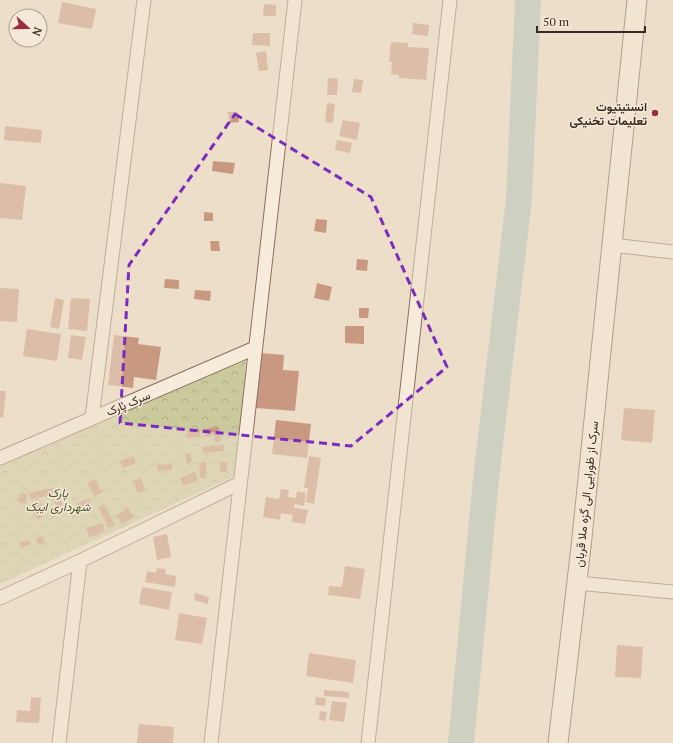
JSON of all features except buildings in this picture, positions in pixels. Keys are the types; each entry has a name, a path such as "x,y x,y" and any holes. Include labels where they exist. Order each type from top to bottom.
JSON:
{"street":[{"path":"92,418 144,0"},
{"path":"211,743 295,0"},
{"path":"368,743 450,0"},
{"name":"سرک از ظورایی الی گزه ملا قربان","path":"558,743 577,583 638,0"},
{"path":"612,245 673,252"},
{"name":"سرک پارک","path":"0,458 255,348"},
{"path":"0,598 80,561 240,483"},
{"path":"59,743 80,561"},
{"path":"577,583 673,592"}],"highlighted area":[{"path":"235,114 371,197 447,367 351,446 120,423 129,265"}],"green space":[{"name":"پارک شهرداری ایبک","path":"246,360 237,475 0,584 0,466"}],"waterway":[{"path":"461,743 486,479 519,199 528,0"}],"place":[{"name":"انستیتیوت تعلیمات تخنیکی","path":"655,113"}]}
